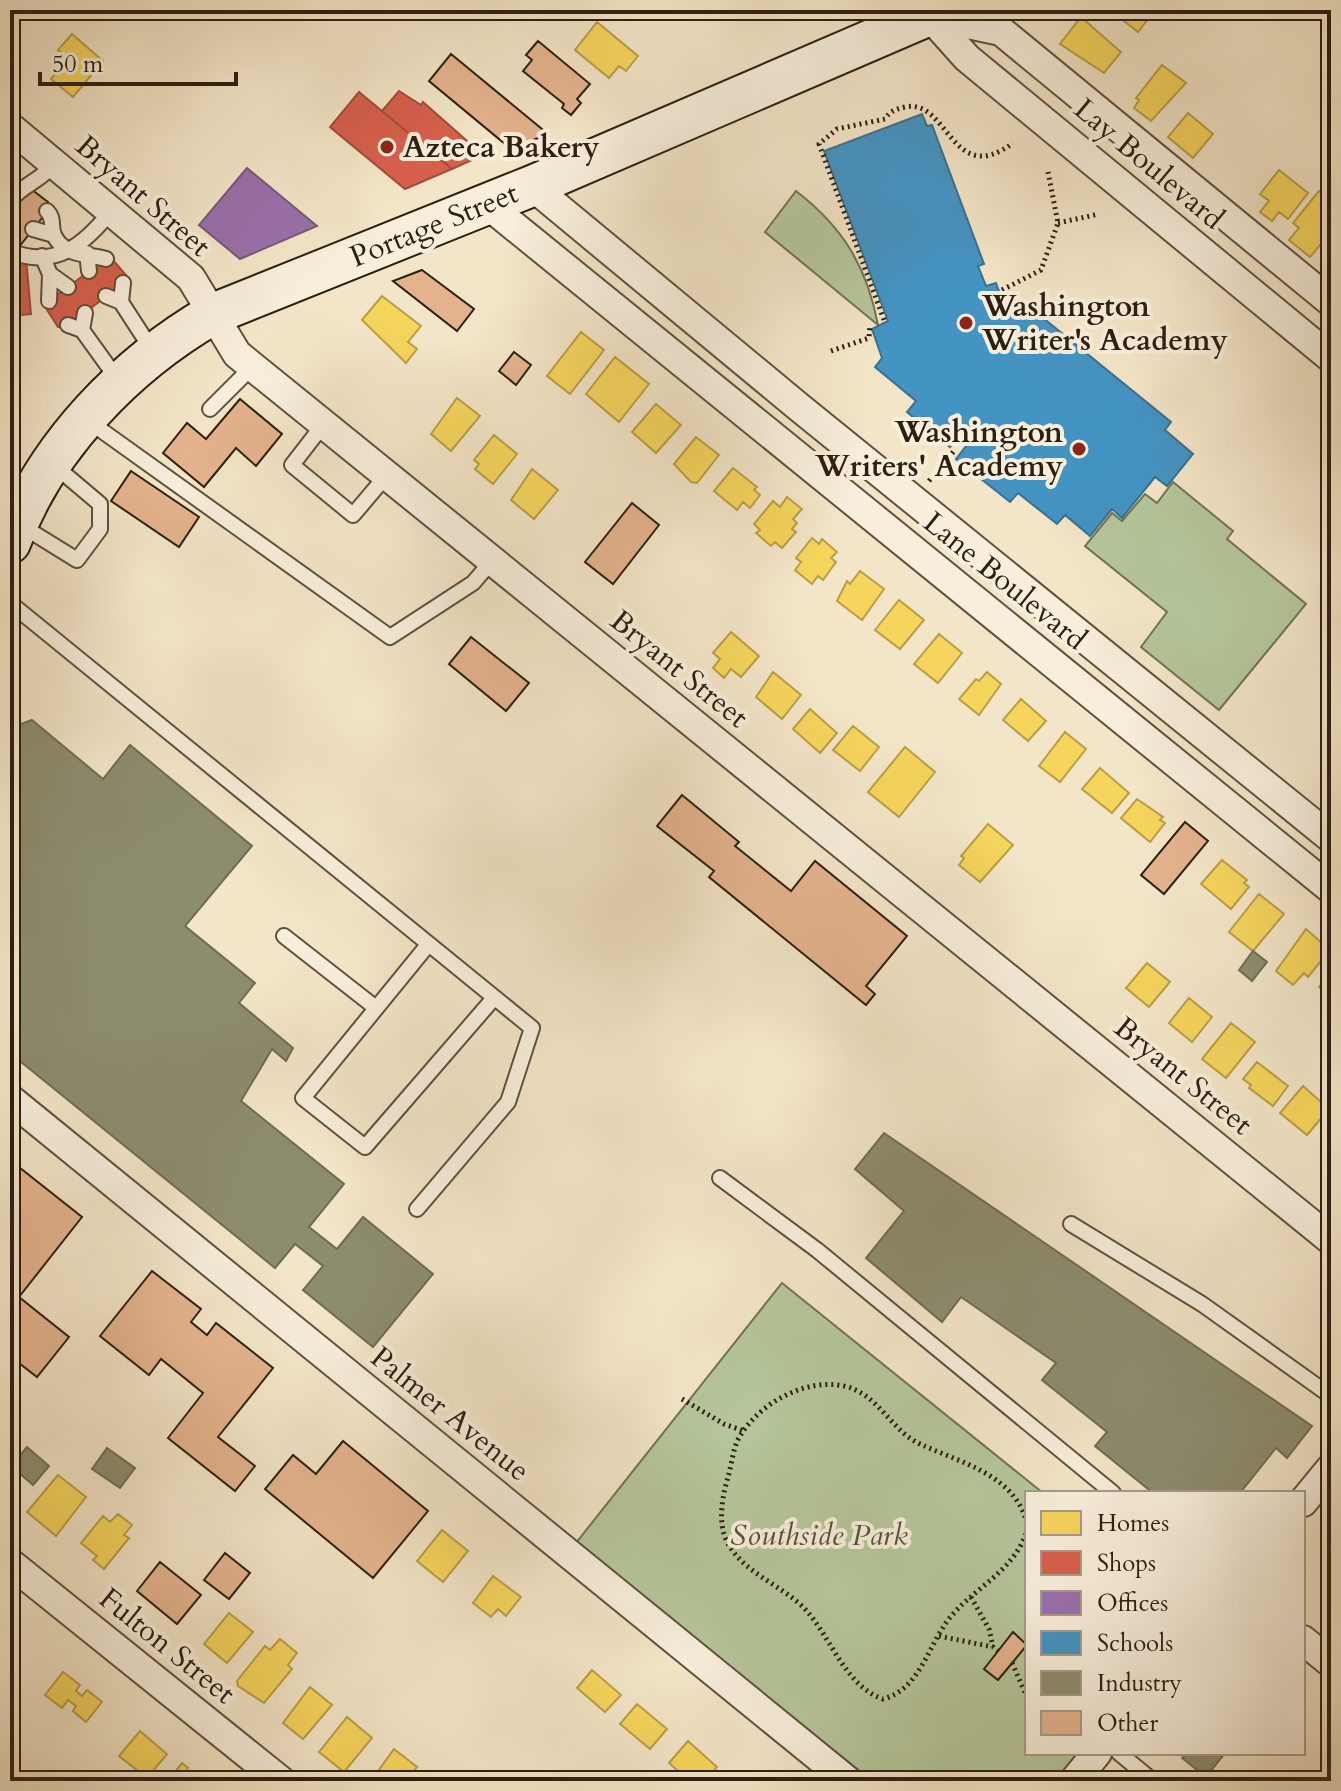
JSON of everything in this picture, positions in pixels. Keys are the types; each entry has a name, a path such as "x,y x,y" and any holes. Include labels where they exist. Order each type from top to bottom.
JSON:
{"main road":[{"name":"Portage Street","path":"14,533 53,464 86,420 154,354 213,314 488,205 932,12"}],"street":[{"name":"Lay Boulevard","path":"932,12 1001,31 1331,302"},
{"name":"Lay Boulevard","path":"932,12 967,58 1331,358"},
{"name":"Bryant Street","path":"10,127 191,278 237,354 252,367 1331,1240"},
{"name":"Lane Boulevard","path":"532,186 1331,838"},
{"name":"Lane Boulevard","path":"488,205 1331,889"},
{"path":"1264,303 1291,270"},
{"path":"951,581 976,551"},
{"path":"1276,844 1300,813"},
{"name":"Palmer Avenue","path":"10,1099 848,1781"},
{"path":"1305,1500 1331,1468"},
{"name":"Fulton Street","path":"10,1563 281,1781"},
{"path":"1305,1642 1331,1663"},
{"path":"1074,1781 1095,1755"}],"lane":[{"path":"18,193 26,182 41,180 54,164"},
{"path":"47,211 52,216 54,235"},
{"path":"69,252 91,235 111,211"},
{"path":"33,229 54,235 69,252"},
{"path":"10,251 42,256 87,253 106,259"},
{"path":"87,253 89,271"},
{"path":"42,256 50,274 49,301"},
{"path":"50,274 68,287"},
{"path":"121,302 123,283"},
{"path":"106,296 121,302 154,354"},
{"path":"85,313 75,328 120,384"},
{"path":"210,409 252,367"},
{"path":"86,420 390,637 473,583 491,562"},
{"path":"323,425 292,465 353,515 386,476"},
{"path":"14,533 77,560 100,529 100,504 53,464"},
{"path":"10,603 427,946 532,1028 508,1102 417,1209"},
{"path":"284,936 376,1008"},
{"path":"427,946 303,1098 365,1147 494,998"},
{"path":"720,1178 817,1250 1111,1491"},
{"path":"1071,1224 1202,1304 1331,1396"},
{"path":"1121,1755 1153,1781"}],"path":[{"path":"884,320 819,144 837,129 873,123 908,106 926,108 940,122 950,141 966,152 1001,152 1013,143"},
{"path":"1002,290 1041,270 1058,223 1048,172"},
{"path":"1058,223 1099,214"},
{"path":"831,351 869,338 870,325"},
{"path":"928,482 954,451"},
{"path":"1025,1519 1013,1494 997,1480 914,1441 868,1397 844,1387 821,1385 786,1395 751,1420 738,1439 725,1487 722,1514 724,1535 734,1553 802,1606 870,1694 883,1699 906,1687 950,1616 1007,1566 1025,1537"},
{"path":"682,1399 724,1424 744,1431"},
{"path":"939,1636 995,1649 989,1629 970,1596"},
{"path":"1024,1666 1014,1664 1025,1692"}],"green space":[{"path":"796,191 827,219 850,250 867,285 878,325 765,232"},
{"path":"1173,482 1233,531 1227,539 1306,604 1219,710 1141,647 1167,612 1085,546 1112,513 1122,521 1145,494 1157,503"},
{"name":"Southside Park","path":"782,1283 1041,1491 1025,1491 1025,1755 1095,1755 1074,1781 848,1781 568,1553"}],"building: Homes":[{"path":"1110,10 1149,10 1152,14 1138,32"},
{"path":"1081,17 1121,52 1104,73 1060,44"},
{"path":"597,22 638,56 626,71 619,66 609,78 575,50"},
{"path":"72,34 103,61 73,97 51,79 68,58 58,50"},
{"path":"1162,65 1186,83 1151,121 1134,108 1139,100 1136,98"},
{"path":"1188,113 1213,134 1193,158 1168,137"},
{"path":"1279,170 1308,193 1288,219 1279,212 1272,221 1260,212 1269,201 1260,194"},
{"path":"1319,191 1331,201 1331,242 1326,248 1321,244 1310,257 1289,240 1299,228 1293,223"},
{"path":"382,296 421,326 408,342 417,349 406,363 362,320"},
{"path":"581,332 604,350 570,394 547,376"},
{"path":"615,357 649,384 619,422 586,394"},
{"path":"457,398 480,416 451,451 431,434"},
{"path":"656,404 681,425 656,453 632,432"},
{"path":"494,435 517,454 493,484 475,469 479,464 474,460"},
{"path":"696,437 719,455 697,483 691,482 674,464"},
{"path":"733,468 757,487 754,490 760,495 750,508 743,502 737,510 714,491"},
{"path":"532,469 558,490 534,519 511,500"},
{"path":"787,497 802,509 793,519 797,523 792,529 796,532 782,548 775,542 771,546 756,533 760,530 754,524 773,501 780,507"},
{"path":"812,538 819,544 822,539 837,552 831,558 836,562 823,580 818,576 812,584 795,570 801,562 796,558"},
{"path":"860,571 884,589 862,620 837,601 847,581 850,584"},
{"path":"899,600 924,620 900,649 875,630"},
{"path":"731,632 759,656 741,677 731,669 724,678 713,668 720,659 713,653"},
{"path":"939,634 962,653 938,683 914,664"},
{"path":"773,672 801,695 782,719 756,697"},
{"path":"987,672 1001,684 979,715 959,699 976,679 979,681"},
{"path":"1021,699 1046,721 1028,741 1003,720"},
{"path":"810,709 837,733 820,753 793,729"},
{"path":"853,726 879,747 860,771 833,750"},
{"path":"1065,732 1086,749 1060,782 1039,766"},
{"path":"905,747 935,772 899,817 868,792"},
{"path":"1100,768 1129,793 1112,813 1082,789"},
{"path":"1137,799 1163,817 1160,820 1165,823 1150,842 1121,818"},
{"path":"988,824 1013,845 980,882 959,865 964,858 961,856"},
{"path":"1222,860 1247,880 1244,883 1249,887 1231,909 1201,884"},
{"path":"1259,894 1284,914 1253,951 1229,932"},
{"path":"1306,929 1330,950 1308,977 1304,973 1293,985 1276,971"},
{"path":"1147,963 1170,982 1149,1007 1126,988"},
{"path":"1331,972 1331,997 1319,987"},
{"path":"1189,998 1212,1017 1192,1042 1169,1023"},
{"path":"1231,1023 1255,1042 1226,1078 1202,1059"},
{"path":"1257,1062 1288,1086 1273,1106 1249,1088 1251,1085 1243,1079"},
{"path":"1303,1086 1329,1109 1307,1135 1280,1113"},
{"path":"58,1475 86,1497 56,1536 27,1512"},
{"path":"118,1514 132,1525 124,1535 129,1538 104,1569 93,1560 97,1556 81,1543 103,1516 110,1522"},
{"path":"442,1530 468,1551 443,1582 417,1561"},
{"path":"493,1576 521,1597 506,1616 498,1609 491,1617 473,1603"},
{"path":"229,1613 253,1632 227,1663 204,1644"},
{"path":"280,1639 297,1653 288,1665 292,1669 264,1703 238,1686 237,1681 265,1646 270,1650"},
{"path":"592,1670 621,1695 605,1712 577,1688"},
{"path":"63,1672 80,1685 76,1691 82,1696 87,1690 102,1702 86,1722 73,1711 76,1706 68,1700 62,1708 45,1695"},
{"path":"310,1687 332,1705 303,1739 283,1723"},
{"path":"637,1704 667,1729 650,1749 620,1724"},
{"path":"347,1717 372,1738 344,1772 319,1752"},
{"path":"140,1731 167,1754 147,1778 119,1756"},
{"path":"688,1741 717,1767 705,1781 689,1781 669,1763"},
{"path":"394,1749 417,1767 406,1781 371,1781"},
{"path":"182,1763 188,1768 186,1771 199,1781 168,1781"}],"building: Shops":[{"path":"399,91 421,105 423,102 483,155 452,169 382,111"},
{"path":"359,92 452,169 405,189 330,127"},
{"path":"26,258 31,314 10,316 10,260"},
{"path":"106,259 112,259 126,275 125,282 66,327 58,327 46,303"}],"building: Offices":[{"path":"247,168 317,226 240,259 199,225"}],"building: Schools":[{"name":"Washington Writer's Academy","path":"922,114 927,126 932,125 984,264 978,266 986,286 996,283 1003,302 1007,300 1021,312 1027,305 1171,422 1165,430 1193,454 1167,486 1155,477 1122,518 1112,509 1090,536 1065,515 1057,524 1018,493 1010,502 956,459 966,446 957,439 950,447 907,412 916,401 875,367 882,358 872,329 888,321 824,151"}],"building: Industry":[{"path":"32,720 103,779 130,745 252,846 185,926 255,983 239,1003 293,1048 286,1061 272,1049 241,1101 344,1184 309,1227 337,1249 363,1217 433,1274 373,1347 303,1290 323,1266 295,1244 275,1268 10,1053 10,746 13,727"},
{"path":"1253,951 1267,962 1252,981 1239,970"},
{"path":"884,1133 1312,1426 1287,1458 1276,1448 1242,1491 1151,1491 1095,1446 1107,1432 1042,1380 1056,1363 961,1297 942,1322 866,1258 904,1211 855,1169"},
{"path":"27,1447 49,1466 33,1485 11,1466"},
{"path":"107,1448 135,1468 120,1488 92,1469"},
{"path":"1185,1755 1223,1755 1206,1777 1182,1758"}],"building: Other":[{"path":"538,41 590,84 577,99 581,103 571,115 562,108 564,104 523,71 532,60 526,55"},
{"path":"451,54 548,134 511,149 429,81"},
{"path":"31,189 48,202 49,209 19,247 10,246 10,209 25,190"},
{"path":"422,270 474,309 457,331 393,281"},
{"path":"514,352 531,365 516,385 499,371"},
{"path":"240,399 282,434 256,466 236,448 204,487 163,453 187,423 206,439"},
{"path":"131,471 199,517 179,547 111,501"},
{"path":"632,503 659,525 613,584 585,562"},
{"path":"471,637 529,683 506,711 449,664"},
{"path":"682,795 739,842 735,846 791,891 815,861 907,936 866,986 875,994 866,1005 709,877 714,871 657,826"},
{"path":"1185,822 1208,841 1164,894 1141,875"},
{"path":"10,1160 82,1217 19,1297 69,1337 37,1377 10,1356"},
{"path":"152,1271 201,1309 191,1322 207,1335 216,1323 273,1368 218,1437 255,1466 235,1491 168,1438 203,1393 161,1359 149,1375 100,1336"},
{"path":"343,1441 428,1511 373,1578 265,1489 293,1455 316,1474"},
{"path":"225,1553 250,1573 229,1599 204,1580"},
{"path":"160,1562 201,1595 177,1624 137,1591"},
{"path":"1013,1632 1025,1643 1025,1647 998,1680 984,1669"}],"place":[{"name":"Azteca Bakery","path":"387,147"},
{"name":"Washington Writer's Academy","path":"966,323"},
{"name":"Washington Writers' Academy","path":"1079,449"}]}
